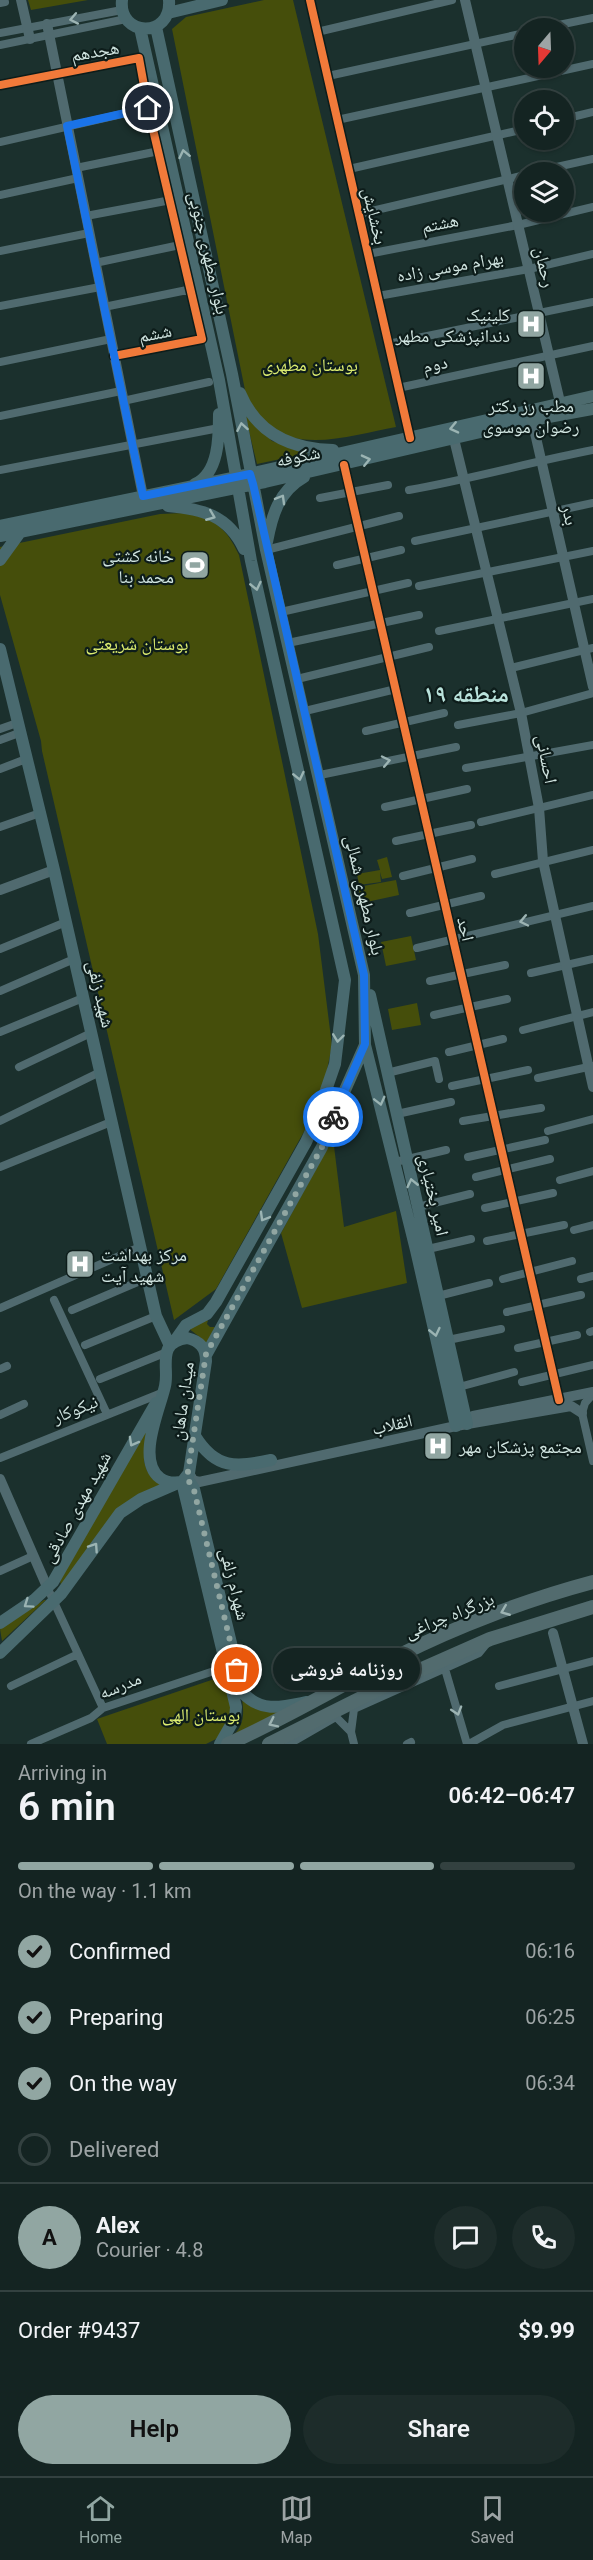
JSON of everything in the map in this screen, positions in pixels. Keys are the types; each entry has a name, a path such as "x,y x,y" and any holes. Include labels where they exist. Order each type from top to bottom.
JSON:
{"highway":[{"name":"بزرگراه چراغی","path":"228,1744 317,1700 399,1655 563,1587 593,1582"},
{"name":"بزرگراه چراغی","path":"269,1744 395,1681 490,1639 593,1607"}],"main road":[{"path":"123,10 140,28 156,27 169,6 222,0"},
{"name":"بلوار مطهری جنوبی","path":"156,27 232,374 252,479"},
{"name":"بلوار مطهری جنوبی","path":"140,28 237,482"},
{"path":"232,374 252,414 272,435 308,448 353,451"},
{"path":"178,489 199,482 209,472 216,450 219,428 214,381"},
{"path":"532,415 560,402 593,396"},
{"path":"532,415 593,409"},
{"name":"شکوفه","path":"252,479 353,451 532,415"},
{"name":"شکوفه","path":"0,524 19,527 154,505 237,482 324,469 454,440 532,415"},
{"path":"266,550 273,515 284,492 303,477 324,469"},
{"name":"بلوار مطهری شمالی","path":"206,1354 322,1147 365,1044 364,975 320,775 266,550 252,479"},
{"path":"170,1347 186,1325 207,1314 301,1152 315,1122 335,1064 345,980 251,561 237,482"},
{"name":"شکوفه","path":"0,536 19,527 143,496 237,482"},
{"path":"154,505 186,508 224,521 240,540 251,561"},
{"path":"0,560 19,527"},
{"name":"شهید زلفی","path":"0,649 54,870 156,1316 170,1347"},
{"name":"امیر بختیاری","path":"364,975 397,1114 401,1161 433,1292 461,1422"},
{"name":"امیر بختیاری","path":"365,1044 401,1161 418,1207 428,1249 433,1292 459,1387 461,1422"},
{"path":"207,1314 213,1324 223,1324"},
{"name":"میدان ماهان","path":"187,1338 200,1343 206,1354 195,1436 184,1479 166,1481 149,1466 153,1428 164,1392 170,1347 187,1338"},
{"name":"شهید مهدی صادقی","path":"0,1623 48,1589 59,1574 150,1412 164,1392"},
{"path":"195,1436 210,1456 218,1460 242,1466 271,1460"},
{"name":"شهید مهدی صادقی","path":"0,1653 70,1582 120,1513 141,1499 184,1479"},
{"name":"شهرام زلفی","path":"184,1479 236,1713 220,1744"},
{"name":"شهرام زلفی","path":"184,1479 194,1490 243,1693 251,1702 273,1708 317,1700"},
{"path":"0,1647 0,1653"}],"street":[{"path":"21,0 28,33"},
{"name":"بخشایش","path":"310,0 410,438"},
{"path":"318,32 452,0"},
{"name":"رحمان","path":"465,0 560,402"},
{"path":"0,33 28,33 123,10"},
{"path":"574,22 593,18"},
{"path":"48,29 143,496"},
{"path":"0,45 28,33"},
{"path":"328,76 514,35"},
{"name":"هجدهم","path":"0,85 139,58 148,108"},
{"path":"337,120 593,64"},
{"path":"0,142 148,108 192,289 104,307"},
{"path":"574,117 593,112"},
{"path":"348,169 514,131"},
{"path":"0,195 159,152"},
{"path":"574,163 593,159"},
{"path":"359,214 514,177"},
{"path":"86,216 171,200"},
{"name":"هشتم","path":"368,254 518,225 593,207"},
{"path":"0,251 89,234"},
{"path":"95,264 180,245"},
{"name":"بهرام موسی زاده","path":"378,296 529,269 593,254"},
{"path":"0,306 100,287"},
{"name":"ششم","path":"114,356 202,339 192,289"},
{"path":"388,344 593,302"},
{"path":"0,362 111,339"},
{"name":"دوم","path":"398,388 550,358 593,346"},
{"path":"0,416 214,381"},
{"name":"بدر","path":"532,415 574,604 589,649 593,687"},
{"path":"0,470 219,428"},
{"name":"احسانی","path":"454,440 521,713 539,808 543,861 577,1016 591,1066 593,1087"},
{"path":"409,490 464,480 541,460 593,450"},
{"name":"احد","path":"344,465 559,1400"},
{"path":"320,498 388,484"},
{"path":"415,541 593,503"},
{"path":"266,550 399,516"},
{"path":"337,565 401,550"},
{"path":"419,586 593,551"},
{"path":"281,612 408,582"},
{"path":"439,632 593,599"},
{"path":"288,643 418,615"},
{"path":"297,679 429,647"},
{"path":"511,668 589,649"},
{"path":"304,711 396,689"},
{"path":"458,725 521,713 593,693"},
{"path":"366,731 444,713"},
{"path":"0,729 18,728"},
{"path":"0,740 18,728"},
{"path":"466,768 593,745"},
{"path":"320,775 456,747"},
{"path":"0,769 26,759"},
{"path":"385,807 421,797 467,789"},
{"path":"480,822 593,795"},
{"path":"0,827 40,813"},
{"path":"396,842 471,825"},
{"path":"495,874 593,850"},
{"path":"403,876 472,859"},
{"path":"0,890 54,870"},
{"path":"410,913 481,896"},
{"path":"417,948 494,927 593,906"},
{"path":"0,949 66,922"},
{"path":"0,991 74,959"},
{"path":"531,973 593,959"},
{"path":"430,981 505,965"},
{"path":"0,1032 83,998"},
{"path":"434,1015 507,999"},
{"path":"524,1030 593,1012"},
{"path":"19,1067 91,1033"},
{"path":"449,1052 503,1039"},
{"path":"387,1072 435,1061 439,1079"},
{"path":"538,1078 591,1066"},
{"path":"452,1086 528,1070"},
{"path":"0,1121 100,1072"},
{"path":"397,1114 451,1102"},
{"path":"463,1122 541,1108"},
{"path":"548,1131 593,1119"},
{"path":"0,1167 111,1122"},
{"path":"468,1157 546,1140"},
{"path":"401,1161 446,1150"},
{"path":"476,1177 550,1159"},
{"path":"560,1180 593,1171"},
{"path":"485,1208 553,1193"},
{"path":"418,1207 470,1194"},
{"path":"488,1241 564,1225"},
{"path":"574,1230 593,1226"},
{"path":"428,1249 471,1239"},
{"path":"0,1308 140,1247"},
{"path":"503,1279 572,1261"},
{"path":"581,1279 593,1276"},
{"path":"72,1310 147,1278"},
{"path":"433,1292 489,1283"},
{"path":"507,1312 580,1295"},
{"path":"54,1300 107,1414"},
{"path":"85,1345 156,1316"},
{"path":"448,1340 501,1329"},
{"path":"518,1348 577,1335"},
{"path":"100,1379 170,1347"},
{"path":"522,1382 593,1365"},
{"path":"459,1387 514,1372"},
{"name":"نیکوکار","path":"0,1458 164,1392"},
{"name":"انقلاب","path":"271,1460 461,1422 571,1406 582,1413 583,1405 593,1393"},
{"name":"انقلاب","path":"184,1479 199,1482 593,1393"},
{"path":"0,1415 24,1404"},
{"path":"582,1413 592,1454"},
{"path":"0,1479 103,1708"},
{"path":"0,1571 33,1556"},
{"path":"563,1587 593,1575"},
{"path":"553,1633 583,1744"},
{"path":"289,1744 336,1717 446,1673 479,1653 490,1639"},
{"path":"11,1686 78,1654"},
{"path":"499,1686 593,1661"},
{"name":"مدرسه","path":"32,1744 91,1718 103,1708 226,1667"},
{"path":"446,1673 468,1744 503,1725 593,1701"},
{"path":"354,1709 351,1732 354,1744"},
{"path":"336,1717 351,1732"}],"green space":[{"path":"28,0 88,0 31,10"},
{"name":"بوستان مطهری","path":"264,0 293,0 396,427 328,440 293,438 278,432 265,422 247,400 172,29 186,17"},
{"path":"245,415 272,441 309,453 257,464"},
{"name":"بوستان شریعتی","path":"184,513 218,525 229,537 239,555 318,934 332,1046 320,1103 216,1289 174,1320 41,741 0,595 0,547 160,514"},
{"path":"387,857 392,877 382,879 380,872 381,882 359,885 357,874 380,870 377,860"},
{"path":"396,880 399,895 362,903 358,887"},
{"path":"411,936 416,960 386,966 381,942"},
{"path":"417,1003 421,1025 392,1030 388,1009"},
{"path":"333,1138 344,1227 396,1211 407,1283 302,1308 281,1233"},
{"path":"208,1320 207,1324 210,1327 215,1327 205,1346 201,1338 188,1328"},
{"path":"154,1415 144,1461 147,1471 163,1483 122,1509 61,1585 60,1581"},
{"path":"46,1600 2,1641 0,1629"},
{"name":"بوستان الهی","path":"229,1674 235,1700 228,1733 206,1744 107,1744 97,1719"},
{"path":"241,1693 245,1697 287,1709 231,1737 242,1723"}],"cycle path":[{"path":"310,0 410,438"},
{"path":"0,85 139,58 148,108 202,339 114,356"},
{"path":"344,465 559,1400"}],"way so far":[{"path":"237,1670 194,1490 187,1478 206,1354 322,1147 333,1117"}],"place":[{"name":"کلینیک دندانپزشکی مطهر","path":"531,324"},
{"name":"مطب رز دکتر رضوان موسوی","path":"531,376"},
{"name":"خانه کشتی محمد بنا","path":"195,565"},
{"name":"مرکز بهداشت شهید آیت","path":"80,1264"},
{"name":"مجتمع پزشکان مهر","path":"438,1446"},
{"name":"روزنامه فروشی","path":"237,1670"}],"district":[{"name":"منطقه ۱۹","path":"466,694"}],"route":[{"path":"148,108 67,126 143,496 250,474 253,484 266,550 320,775 364,975 365,1044 333,1117"}]}
